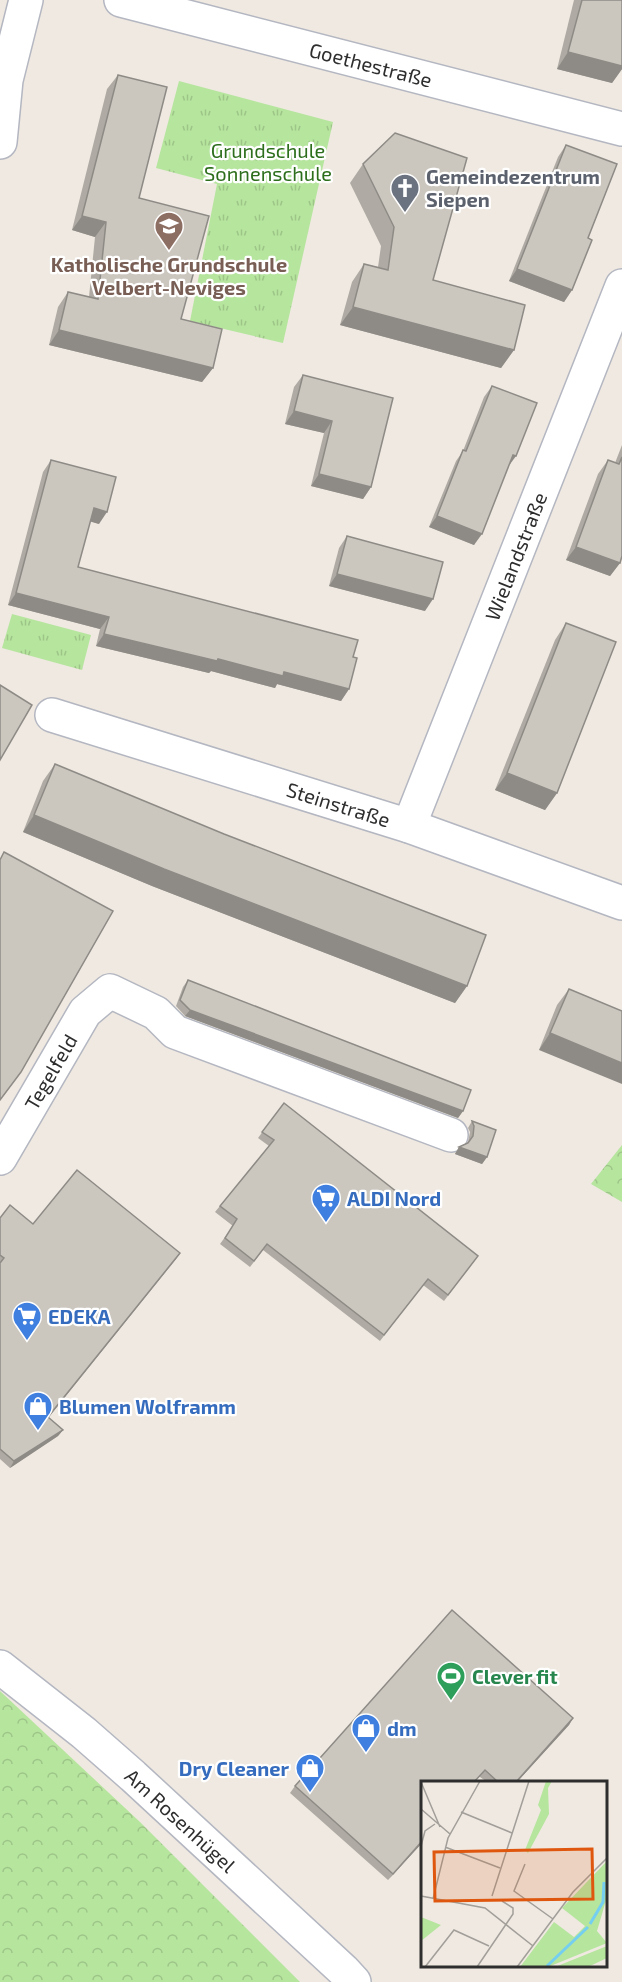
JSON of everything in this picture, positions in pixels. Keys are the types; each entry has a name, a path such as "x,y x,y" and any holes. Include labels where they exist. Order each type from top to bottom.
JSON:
{"street":[{"path":"0,142 6,80 26,0"},
{"name":"Goethestraße","path":"121,0 622,129"},
{"name":"Wielandstraße","path":"409,826 622,286"},
{"name":"Steinstraße","path":"52,715 409,826 622,903"},
{"name":"Tegelfeld","path":"0,1158 85,1012 110,991 156,1013 175,1032 451,1135"},
{"name":"Am Rosenhügel","path":"0,1667 84,1733 133,1776 354,1982"}],"green space":[{"name":"Grundschule Sonnenschule","path":"179,81 333,122 283,343 190,321 217,184 156,168"},
{"path":"12,614 91,635 82,670 2,648"},
{"path":"622,1145 622,1202 591,1184"},
{"path":"0,1691 140,1822 300,1982 0,1982"}],"building":[{"path":"582,0 622,0 622,66 568,52"},
{"path":"118,75 167,87 139,198 209,216 181,319 222,329 213,368 59,330 68,292 98,299 106,222 82,216"},
{"path":"395,133 467,158 433,280 525,305 514,350 353,307 364,264 388,270 394,227 363,164"},
{"path":"566,145 617,164 588,238 592,240 572,290 517,269"},
{"path":"303,375 393,398 371,487 319,474 332,421 294,411"},
{"path":"492,386 537,403 516,456 513,455 482,534 437,516"},
{"path":"622,457 622,556 620,563 576,547 608,460 619,464"},
{"path":"51,460 116,477 107,512 94,508 78,567 358,640 353,657 357,658 349,689 284,672 283,676 104,634 109,617 16,593"},
{"path":"347,536 443,562 433,599 337,574"},
{"path":"566,623 616,642 557,793 507,773"},
{"path":"0,685 32,705 0,760"},
{"path":"55,764 224,834 486,935 467,986 164,869 34,815"},
{"path":"4,852 113,911 21,1072 0,1100 0,860"},
{"path":"188,980 471,1090 463,1111 190,1010 180,1000"},
{"path":"569,989 622,1011 622,1063 550,1033"},
{"name":"ALDI Nord","path":"284,1103 478,1256 448,1295 428,1279 384,1335 267,1244 254,1261 225,1238 237,1219 220,1206 274,1140 262,1132"},
{"path":"472,1121 496,1130 487,1157 459,1147 468,1143 473,1136"},
{"path":"77,1170 180,1253 48,1417 63,1430 14,1461 0,1449 0,1263 4,1258 0,1255 0,1218 10,1205 33,1224"},
{"path":"452,1610 573,1718 517,1781 497,1781 485,1770 475,1781 421,1781 421,1842 393,1874 295,1786"}],"place":[{"name":"Gemeindezentrum Siepen","path":"405,214"},
{"name":"Katholische Grundschule Velbert-Neviges","path":"169,252"},
{"name":"ALDI Nord","path":"326,1224"},
{"name":"EDEKA","path":"27,1342"},
{"name":"Blumen Wolframm","path":"38,1432"},
{"name":"Clever fit","path":"451,1702"},
{"name":"dm","path":"366,1754"},
{"name":"Dry Cleaner","path":"310,1794"}]}
